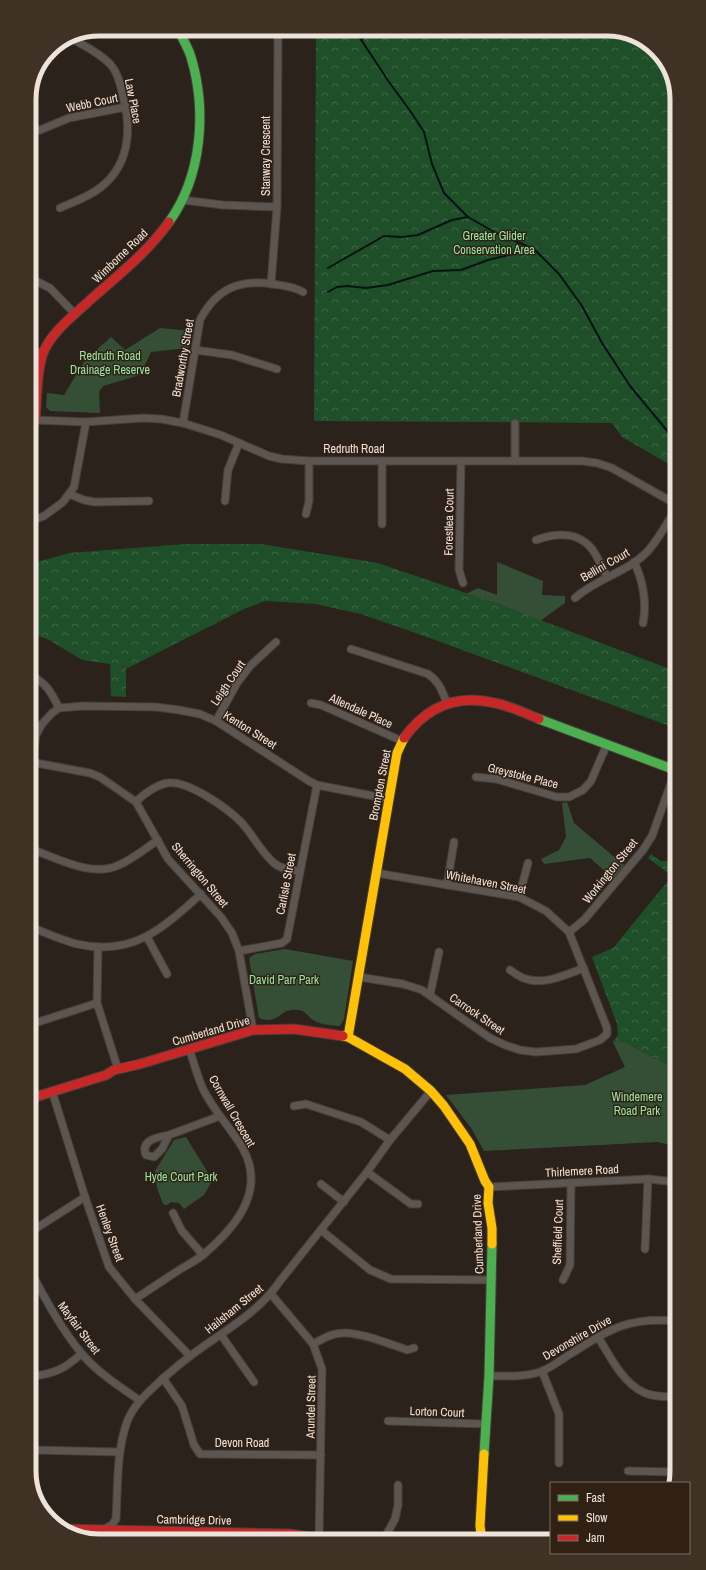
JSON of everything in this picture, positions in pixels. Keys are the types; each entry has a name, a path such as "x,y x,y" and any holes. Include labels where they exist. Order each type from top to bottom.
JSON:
{"street":[{"name":"Wimborne Road","path":"36,399 43,353 54,335 148,248 162,232 183,200 195,164 200,136 201,117 200,99 192,60 181,36"},
{"name":"Stanway Crescent","path":"271,284 277,207 278,36"},
{"name":"Law Place","path":"60,208 92,194 102,187 120,163 126,150 128,136 126,107 117,75 110,64 99,55 75,41"},
{"name":"Webb Court","path":"40,130 69,118 126,107"},
{"path":"183,200 223,206 277,207"},
{"path":"36,281 50,288 75,314"},
{"name":"Bradworthy Street","path":"183,423 200,320 214,299 232,287 256,282 294,287 303,292"},
{"path":"195,350 232,355 277,369"},
{"path":"36,351 43,353"},
{"name":"Redruth Road","path":"36,419 86,422 143,418 161,419 183,423 221,435 269,456 282,459 382,461 582,461 597,463 623,474 670,501"},
{"path":"36,519 44,516 63,502 74,487 86,422"},
{"path":"515,423 515,461"},
{"path":"225,501 228,470 239,443"},
{"path":"306,514 309,502 309,460"},
{"path":"382,461 382,524"},
{"name":"Forestlea Court","path":"461,461 460,570 463,583"},
{"path":"69,494 84,500 95,502 149,501"},
{"name":"Bellini Court","path":"575,598 586,588 634,562 646,553 670,518"},
{"path":"536,540 558,534 583,540 592,550 607,576"},
{"path":"634,562 642,581 645,613 643,623"},
{"name":"Leigh Court","path":"216,720 246,672 276,642"},
{"path":"351,649 428,674 439,684 447,703"},
{"path":"36,678 50,690 59,708 42,724 36,735"},
{"name":"Brompton Street","path":"348,1037 397,753 402,741 420,718 447,703 470,699 490,701 670,769"},
{"name":"Allendale Place","path":"311,702 402,741"},
{"name":"Kenton Street","path":"59,708 83,706 156,707 179,710 216,720 317,785 388,799"},
{"name":"Greystoke Place","path":"476,777 496,779 557,797 569,797 583,790 591,781 607,744"},
{"name":"Sherrington Street","path":"36,763 90,773 100,777 136,802 168,858 221,917 232,933 239,951 253,1030"},
{"path":"136,802 160,785 168,783 183,786 214,800 236,818 274,863 282,868 299,872"},
{"name":"Carlisle Street","path":"239,951 282,943 287,939 317,785"},
{"name":"Workington Street","path":"569,932 584,920 643,850 652,836 670,785"},
{"path":"36,851 88,869 105,869 119,865 158,840"},
{"path":"446,885 454,842"},
{"path":"520,897 528,863"},
{"name":"Whitehaven Street","path":"376,873 520,897 546,910 569,932 607,1028 607,1034"},
{"path":"36,930 76,944 98,947 127,944 147,937 166,925 201,894"},
{"path":"147,937 167,974"},
{"path":"98,947 97,1003 118,1069"},
{"path":"430,995 439,952"},
{"path":"510,970 525,978 538,980 554,979 584,968"},
{"name":"Carrock Street","path":"359,977 403,984 422,990 490,1038 520,1050 536,1052 576,1049 600,1040 607,1034"},
{"path":"36,1023 97,1003"},
{"name":"Cumberland Drive","path":"36,1097 106,1075 118,1069 128,1068 234,1034 253,1030 294,1029 348,1037 405,1069 432,1091 470,1144 485,1181 489,1187 488,1203 492,1228 492,1280 489,1376 480,1526 484,1534"},
{"name":"Cornwall Crescent","path":"135,1299 203,1255 226,1233 244,1209 249,1199 251,1185 248,1163 242,1148 203,1089 189,1049"},
{"name":"Henley Street","path":"52,1091 85,1198 109,1267 135,1299 190,1356"},
{"name":"Hailsham Street","path":"103,1529 112,1525 116,1519 120,1452 127,1422 139,1400 190,1356 221,1335 261,1304 271,1294 344,1202 390,1140 432,1091"},
{"path":"294,1106 306,1104 361,1122 390,1140"},
{"path":"169,1135 220,1116"},
{"path":"367,1172 412,1204 418,1204"},
{"path":"645,1249 648,1179"},
{"name":"Thirlemere Road","path":"489,1187 648,1179 670,1181"},
{"name":"Sheffield Court","path":"563,1280 570,1265 571,1183"},
{"path":"321,1184 344,1202"},
{"path":"36,1229 85,1198"},
{"path":"173,1213 182,1231 203,1255"},
{"path":"321,1230 370,1270 391,1279 492,1280"},
{"name":"Mayfair Street","path":"36,1282 52,1312 81,1354 111,1380 139,1400"},
{"name":"Arundel Street","path":"271,1294 313,1344 322,1369 322,1534"},
{"name":"Devonshire Drive","path":"489,1376 527,1376 542,1371 598,1337 622,1325 638,1321 670,1321"},
{"path":"313,1344 332,1335 353,1333 407,1350 414,1348"},
{"path":"221,1335 254,1382"},
{"path":"598,1337 622,1374 634,1386 644,1393 661,1397 670,1397"},
{"path":"36,1376 54,1372 68,1366 81,1354"},
{"path":"542,1371 559,1414 559,1463"},
{"name":"Devon Road","path":"163,1378 182,1406 194,1445 200,1454 321,1455"},
{"name":"Lorton Court","path":"388,1421 486,1424"},
{"path":"36,1450 120,1452"},
{"path":"628,1471 670,1472"},
{"path":"387,1534 395,1519 398,1505 398,1485"},
{"name":"Cambridge Drive","path":"73,1528 182,1534"}],"green space":[{"name":"Greater Glider Conservation Area","path":"316,36 611,36 627,39 645,49 657,61 667,79 670,99 670,465 622,437 612,423 314,421"},
{"name":"Redruth Road Drainage Reserve","path":"160,328 191,331 188,348 151,352 140,375 103,386 99,392 100,413 50,411 46,407 47,393 64,395 85,360 111,337 125,350"},
{"path":"185,544 261,544 378,563 498,604 670,669 670,726 361,614 315,604 265,601 244,609 126,669 126,697 111,696 110,664 82,660 49,640 36,635 36,562 69,553"},
{"path":"497,562 543,581 542,595 565,596 565,603 540,621 498,604 466,594 478,588 497,595"},
{"path":"567,802 574,823 625,866 614,879 590,858 544,864 541,859 559,850 566,837 562,803"},
{"path":"651,854 660,861 670,861 670,874 648,858"},
{"path":"670,878 670,1066 625,1042 613,1042 618,1035 617,1024 592,957 613,948"},
{"name":"David Parr Park","path":"285,949 353,961 344,1019 340,1026 318,1022 299,1010 287,1011 270,1020 259,1018 249,958 255,954"},
{"name":"Windemere Road Park","path":"613,1042 625,1042 670,1066 670,1145 657,1142 484,1151 471,1128 446,1095 585,1085 625,1067"},
{"name":"Hyde Court Park","path":"186,1137 210,1176 211,1183 204,1195 184,1209 179,1203 171,1202 167,1205 163,1204 157,1188 155,1171 174,1140"}],"waterway":[{"path":"359,36 424,132 432,164 444,193 468,217 496,233 534,249 559,274 582,306 602,343 630,386 670,434"},
{"path":"362,40 364,36"},
{"path":"328,268 384,236 402,237 418,235 452,220 468,217"},
{"path":"328,292 337,287 347,286 366,288 388,285 433,271 461,270 488,260 534,249"}],"traffic: fast":[{"path":"169,222 180,204 189,184 195,164 200,121 196,78 190,53 182,36"},
{"path":"539,719 670,768"},
{"path":"484,1454 489,1376 492,1244"}],"traffic: slow":[{"path":"348,1037 397,753 404,738"},
{"path":"343,1036 348,1037 405,1069 431,1091 444,1106 470,1144 485,1181 489,1187 488,1203 492,1228 492,1244"},
{"path":"481,1533 480,1526 484,1454"}],"traffic: jam":[{"path":"36,407 42,356 45,348 55,333 141,254 169,222"},
{"path":"404,738 413,727 433,710 444,705 468,700 495,703 539,719"},
{"path":"36,1097 106,1075 114,1070 140,1064 253,1030 294,1029 343,1036"},
{"path":"76,1529 290,1534"}]}
